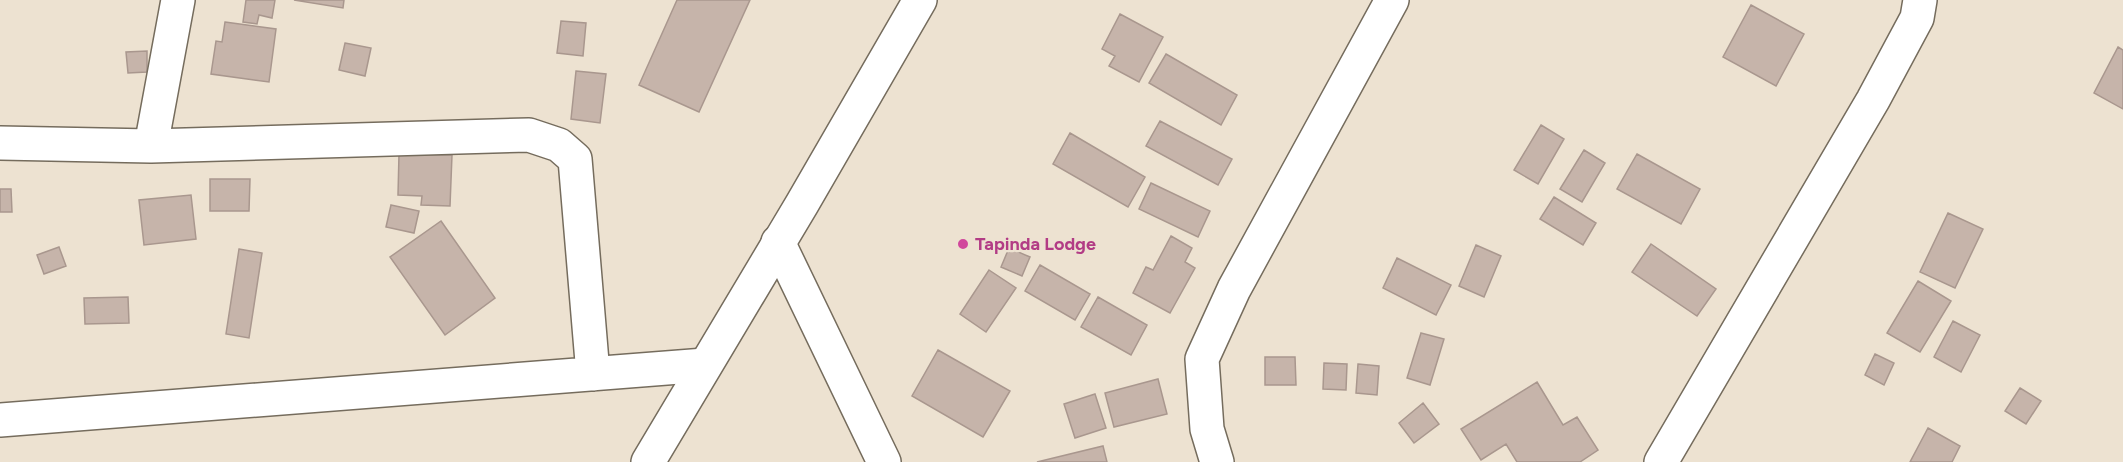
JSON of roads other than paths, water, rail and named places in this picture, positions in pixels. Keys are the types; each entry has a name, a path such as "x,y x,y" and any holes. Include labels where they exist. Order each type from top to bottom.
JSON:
{"street":[{"path":"151,146 177,0"},
{"path":"648,462 920,0"},
{"path":"1217,462 1207,429 1202,359 1234,289 1392,0"},
{"path":"1661,462 1873,100 1917,18 1920,0"},
{"path":"0,143 151,146 529,135 560,145 575,159 593,374"},
{"path":"778,242 884,462"},
{"path":"0,420 705,365"}],"place":[{"name":"Tapinda Lodge","path":"963,244"}]}
